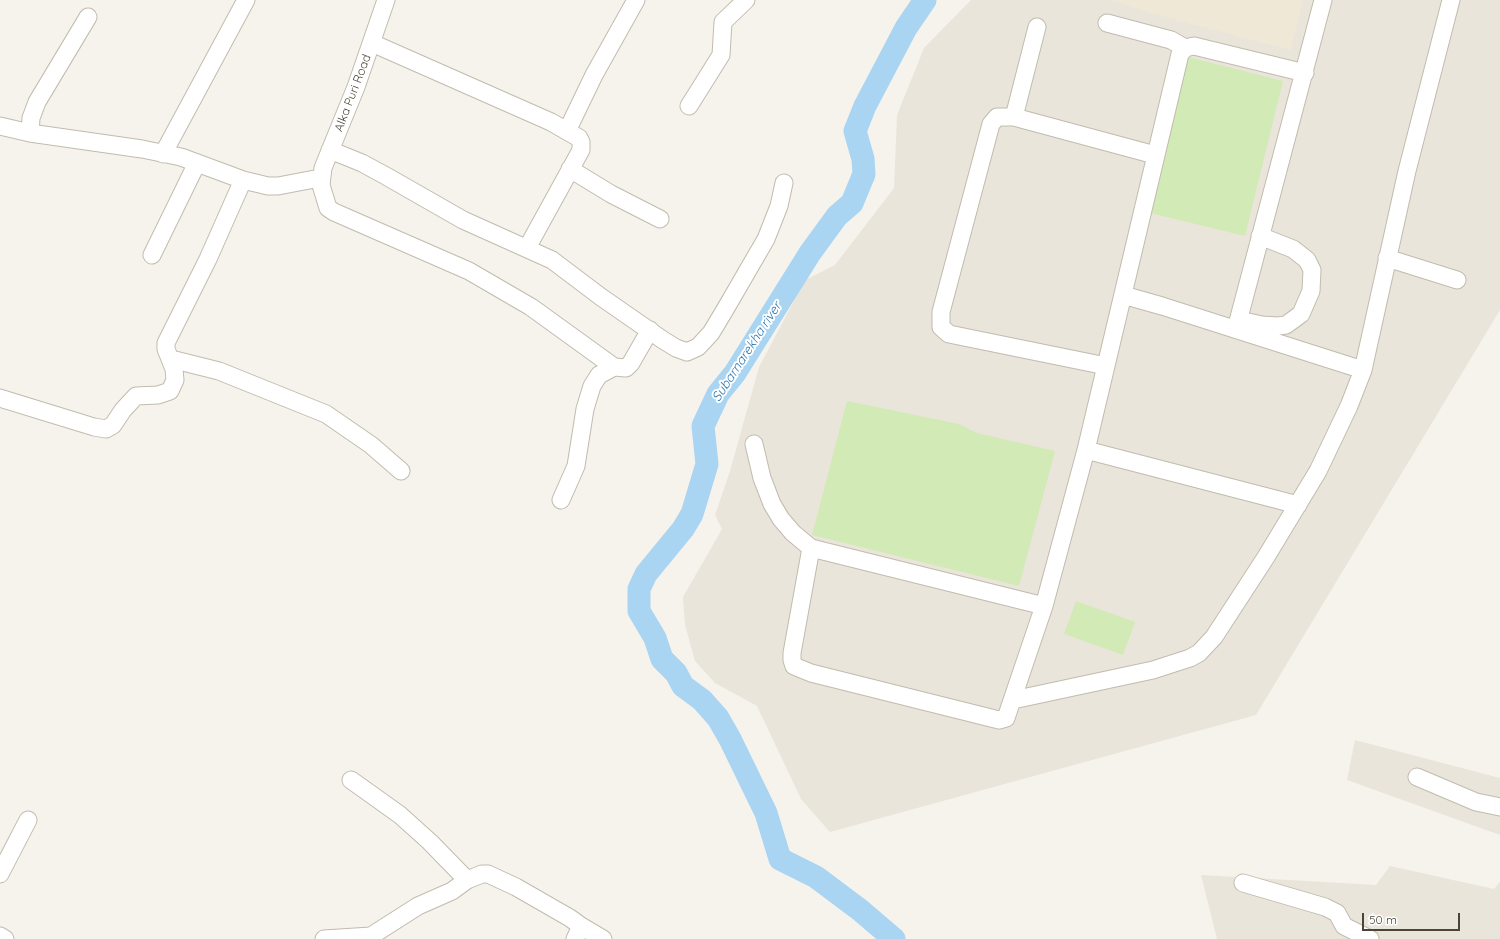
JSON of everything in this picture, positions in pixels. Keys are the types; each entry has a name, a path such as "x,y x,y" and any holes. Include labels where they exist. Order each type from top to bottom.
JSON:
{"street":[{"path":"163,154 246,0"},
{"name":"Alka Puri Road","path":"321,181 330,150 356,87 386,0"},
{"path":"567,131 594,75 636,0"},
{"path":"689,106 721,55 723,22 746,0"},
{"path":"1237,324 1305,73 1323,0"},
{"path":"1013,700 1180,663 1199,653 1214,637 1232,612 1298,505 1340,426 1363,370 1387,258 1452,0"},
{"path":"30,133 31,118 37,102 88,17"},
{"path":"1108,23 1171,40 1185,48"},
{"path":"1014,118 1037,27"},
{"path":"372,43 567,131 582,142 581,150 527,248"},
{"path":"811,548 792,654 793,664 796,668 999,720 1006,718 1044,606 1086,450 1180,54 1185,48 1194,46 1305,73"},
{"path":"1106,366 966,339 949,334 941,327 941,312 991,124 997,117 1014,118 1155,155"},
{"path":"0,126 30,133 163,154 197,163 243,180 278,186 321,181 330,210 469,271 531,307 614,367"},
{"path":"330,150 362,163 463,220 552,260 682,351 693,350 698,347 711,333 766,240 779,206 784,183"},
{"path":"152,255 197,163"},
{"path":"570,169 611,194 660,219"},
{"path":"0,398 106,429 113,425 123,410 136,396 164,394 172,389 175,380 172,359 166,349 166,343 208,259 243,180"},
{"path":"1237,324 1286,325 1301,314 1312,291 1312,270 1307,260 1293,249 1260,236"},
{"path":"1387,258 1457,280"},
{"path":"1123,295 1237,324 1363,370"},
{"path":"561,500 576,466 585,408 592,386 599,374 614,367 626,368 631,364 650,330"},
{"path":"172,359 219,372 326,414 371,445 401,471"},
{"path":"754,444 762,478 772,504 781,519 793,533 811,548 1044,606"},
{"path":"1086,450 1298,505"},
{"path":"1417,777 1476,802 1500,807"},
{"path":"351,780 400,815 467,880"},
{"path":"0,874 28,820"},
{"path":"324,939 371,936 418,906 452,891 467,880 482,874 488,874 527,893 578,932 603,939"},
{"path":"1242,883 1325,907 1337,913 1344,926 1370,939"},
{"path":"0,936 5,939"}],"shaded area":[{"path":"971,0 1500,0 1500,310 1256,715 830,832 801,799 757,706 715,683 695,661 685,625 683,597 722,529 715,515 730,471 759,367 805,280 835,265 894,188 897,115 924,48"},
{"path":"1109,0 1303,0 1291,50 1169,18"},
{"path":"1355,740 1500,778 1500,835 1347,780"},
{"path":"1390,866 1494,889 1500,882 1500,939 1217,939 1201,875 1376,885"}],"green space":[{"path":"1188,57 1283,81 1245,236 1150,213"},
{"path":"847,401 959,424 977,433 1055,451 1019,586 812,535"},
{"path":"1076,601 1135,622 1123,655 1064,634"}],"waterway":[{"name":"Subarnarekha river","path":"894,939 860,910 816,877 780,859 766,813 730,739 718,718 702,700 683,686 676,673 662,659 655,638 639,611 639,589 646,574 683,529 692,514 707,464 703,426 718,394 735,373 810,253 837,216 852,203 864,174 863,159 855,131 865,106 906,28 925,0"}]}
